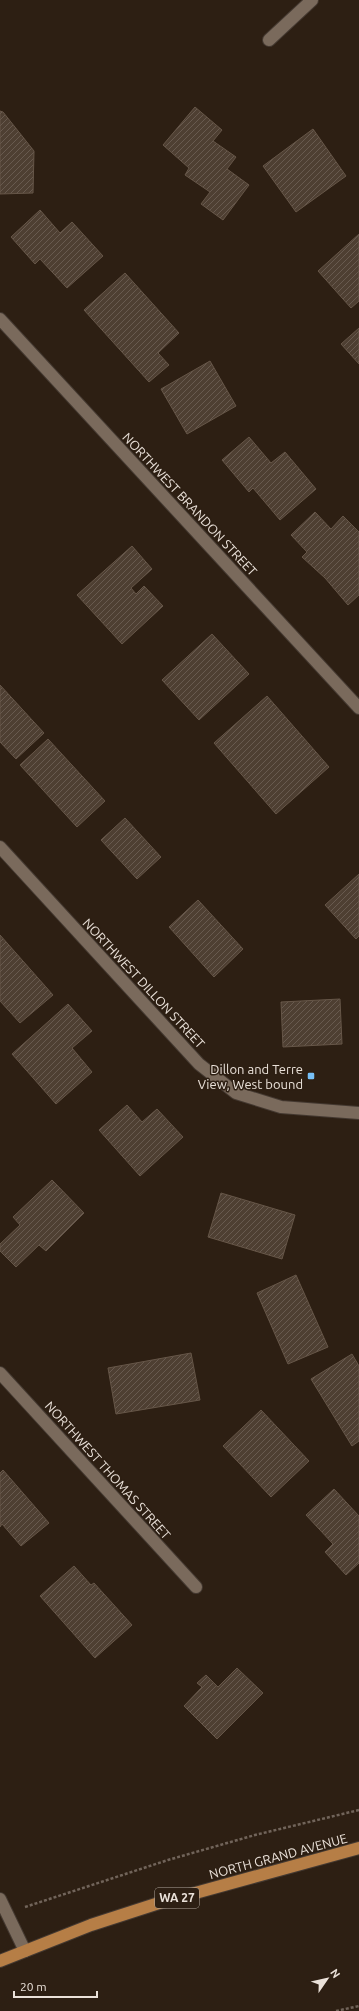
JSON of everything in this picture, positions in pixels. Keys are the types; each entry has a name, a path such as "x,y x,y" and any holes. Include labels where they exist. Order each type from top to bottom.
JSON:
{"main road":[{"name":"NORTH GRAND AVENUE","path":"0,1961 91,1925 159,1903 359,1848"}],"street":[{"path":"269,40 312,0"},
{"name":"NORTHWEST BRANDON STREET","path":"0,319 359,708"},
{"name":"NORTHWEST DILLON STREET","path":"0,847 199,1064 236,1093 281,1107 359,1113"},
{"name":"NORTHWEST THOMAS STREET","path":"1,1376 196,1587"},
{"path":"0,1899 25,1951"}],"path":[{"path":"8,1914 168,1860 255,1835 359,1810"},
{"path":"336,2011 359,2006"}],"building":[{"path":"195,107 222,130 213,141 236,157 227,169 249,185 223,220 201,204 210,192 185,175 189,168 163,145"},
{"path":"0,111 3,112 34,151 33,193 0,194"},
{"path":"313,129 346,176 296,212 263,166"},
{"path":"40,210 60,233 72,222 103,256 67,288 40,259 35,264 11,237"},
{"path":"359,234 359,301 351,308 318,271"},
{"path":"125,273 179,333 158,353 169,365 149,382 84,310"},
{"path":"359,328 359,364 341,344"},
{"path":"210,361 236,406 187,434 161,389"},
{"path":"249,437 271,463 285,452 316,489 280,520 253,488 249,492 222,460"},
{"path":"315,512 331,529 343,516 359,532 359,595 348,605 325,578 302,557 307,552 291,535"},
{"path":"132,546 152,569 131,588 136,594 144,586 163,606 122,644 77,595"},
{"path":"212,634 249,674 199,720 162,680"},
{"path":"0,685 44,733 16,759 0,742"},
{"path":"267,696 329,767 276,814 214,743"},
{"path":"48,739 105,801 77,827 20,765"},
{"path":"125,818 161,857 137,879 101,840"},
{"path":"359,874 359,936 356,939 325,905"},
{"path":"198,900 243,949 214,977 169,927"},
{"path":"0,935 53,995 20,1023 0,1001"},
{"path":"340,999 342,1044 283,1047 281,1002"},
{"path":"68,1004 92,1031 72,1048 92,1072 56,1104 12,1054"},
{"path":"127,1105 142,1122 157,1109 183,1137 140,1176 99,1130"},
{"path":"52,1180 84,1213 46,1251 39,1245 16,1267 0,1251 0,1244 20,1225 13,1217"},
{"path":"221,1193 295,1215 282,1259 208,1237"},
{"path":"296,1275 328,1347 288,1364 257,1293"},
{"path":"191,1353 200,1400 116,1414 108,1368"},
{"path":"352,1354 359,1366 359,1441 352,1446 311,1379"},
{"path":"261,1410 309,1461 271,1497 223,1446"},
{"path":"3,1470 49,1523 21,1546 2,1524 0,1527 0,1473"},
{"path":"334,1489 359,1516 359,1563 346,1575 325,1552 333,1544 306,1515"},
{"path":"74,1566 91,1585 94,1583 132,1625 95,1658 40,1596"},
{"path":"237,1668 263,1693 217,1739 184,1706 202,1687 197,1683 206,1675 218,1687"}],"place":[{"name":"Dillon and Terre View, West bound","path":"311,1076"}]}
